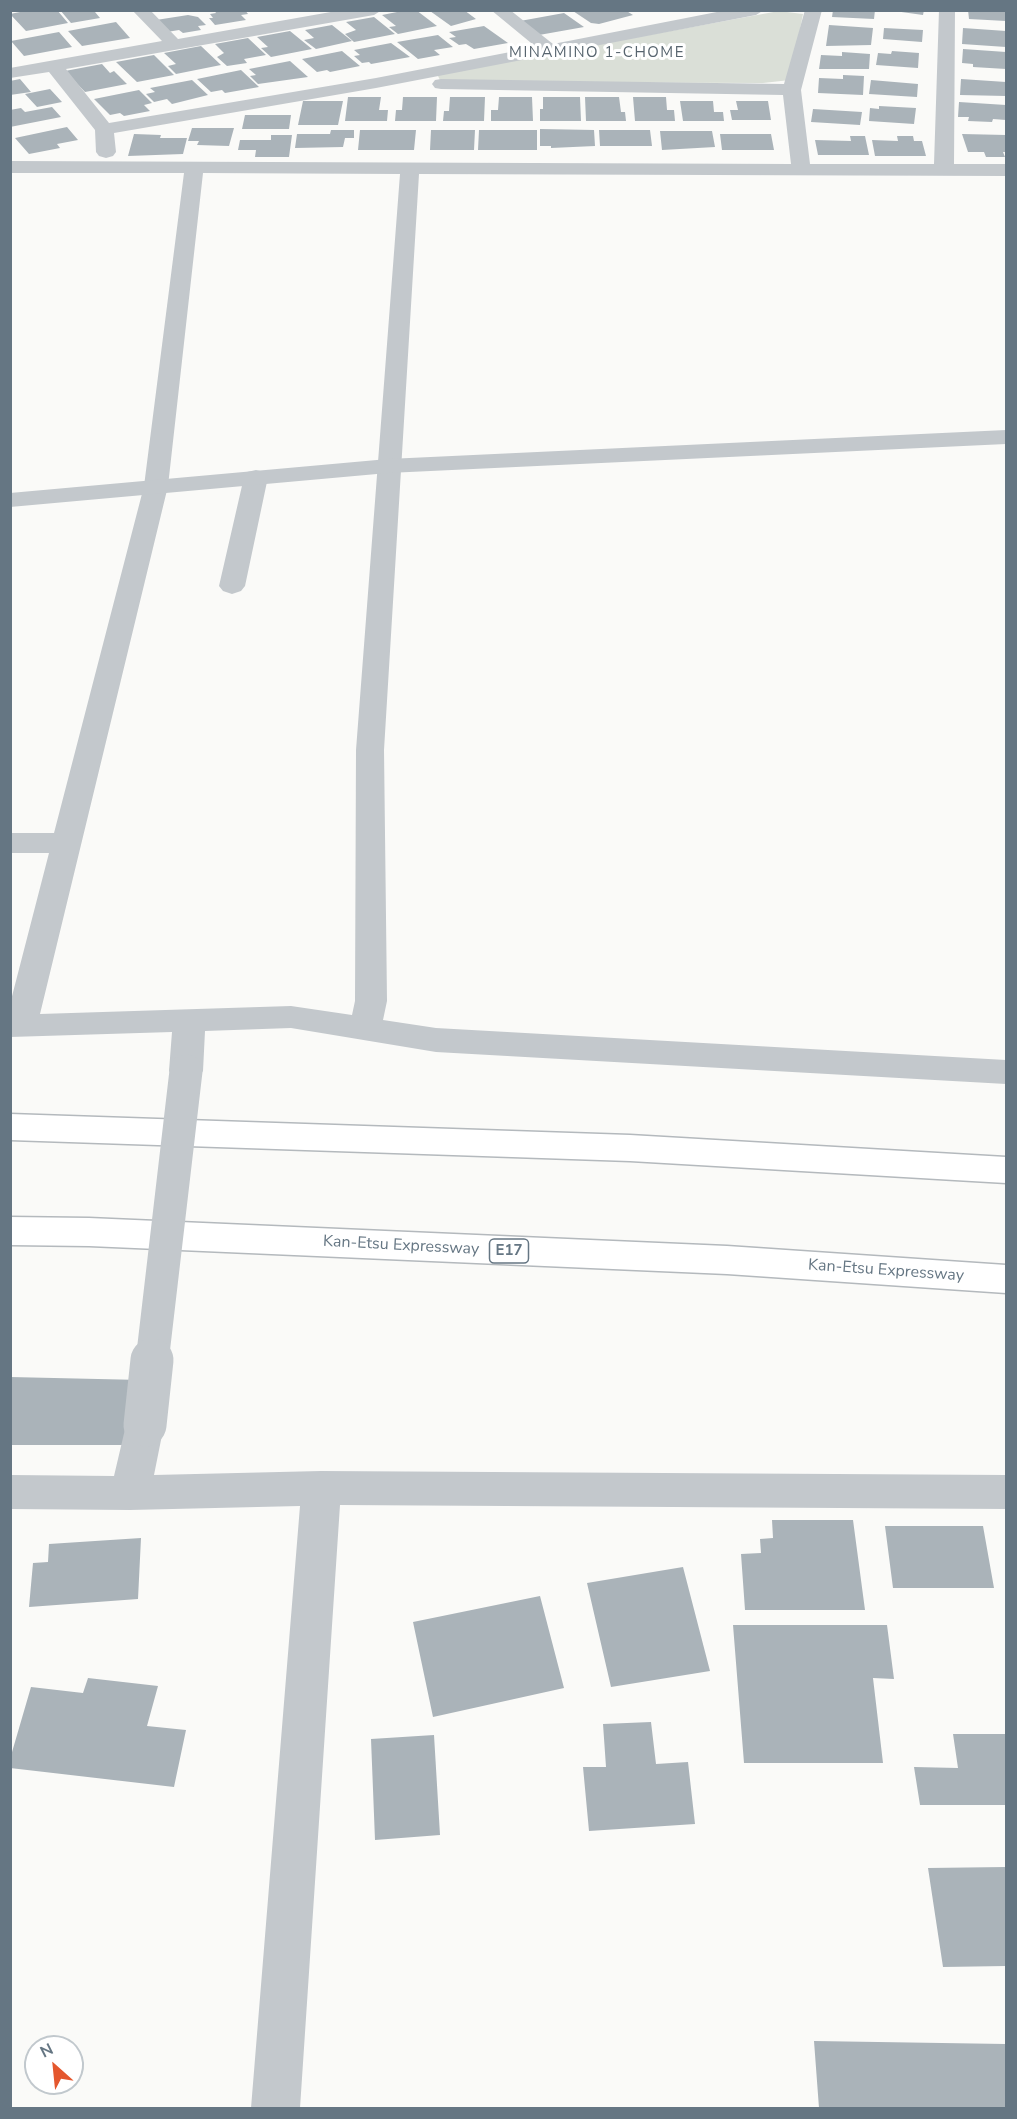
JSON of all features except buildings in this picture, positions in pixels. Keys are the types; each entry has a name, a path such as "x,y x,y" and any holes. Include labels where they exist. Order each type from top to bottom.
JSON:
{"highway":[{"path":"10,1128 630,1148 1006,1170"},
{"name":"Kan-Etsu Expressway","path":"10,1231 89,1232 727,1260 1006,1279"}],"street":[{"path":"140,10 175,45"},
{"path":"10,73 374,10"},
{"path":"499,10 549,49"},
{"path":"104,129 376,83 756,10"},
{"path":"801,169 792,90 814,10"},
{"path":"944,170 947,10"},
{"path":"54,66 104,129 107,167"},
{"path":"376,83 792,90"},
{"path":"10,167 1006,170"},
{"path":"194,167 156,486 16,1026 291,1017 435,1040 1006,1072"},
{"path":"365,1027 371,1001 370,750 410,168"},
{"path":"10,500 388,466 1006,437"},
{"path":"232,586 256,477"},
{"path":"10,843 65,843"},
{"path":"130,1493 145,1425 186,1071 189,1022"},
{"path":"275,2109 321,1488"},
{"path":"10,1492 130,1493 321,1488 1006,1494"}],"shaded area":[{"path":"779,11 803,14 790,80 763,83 441,82 437,74"}],"district":[{"name":"MINAMINO 1-CHOME","path":"597,53"}]}
